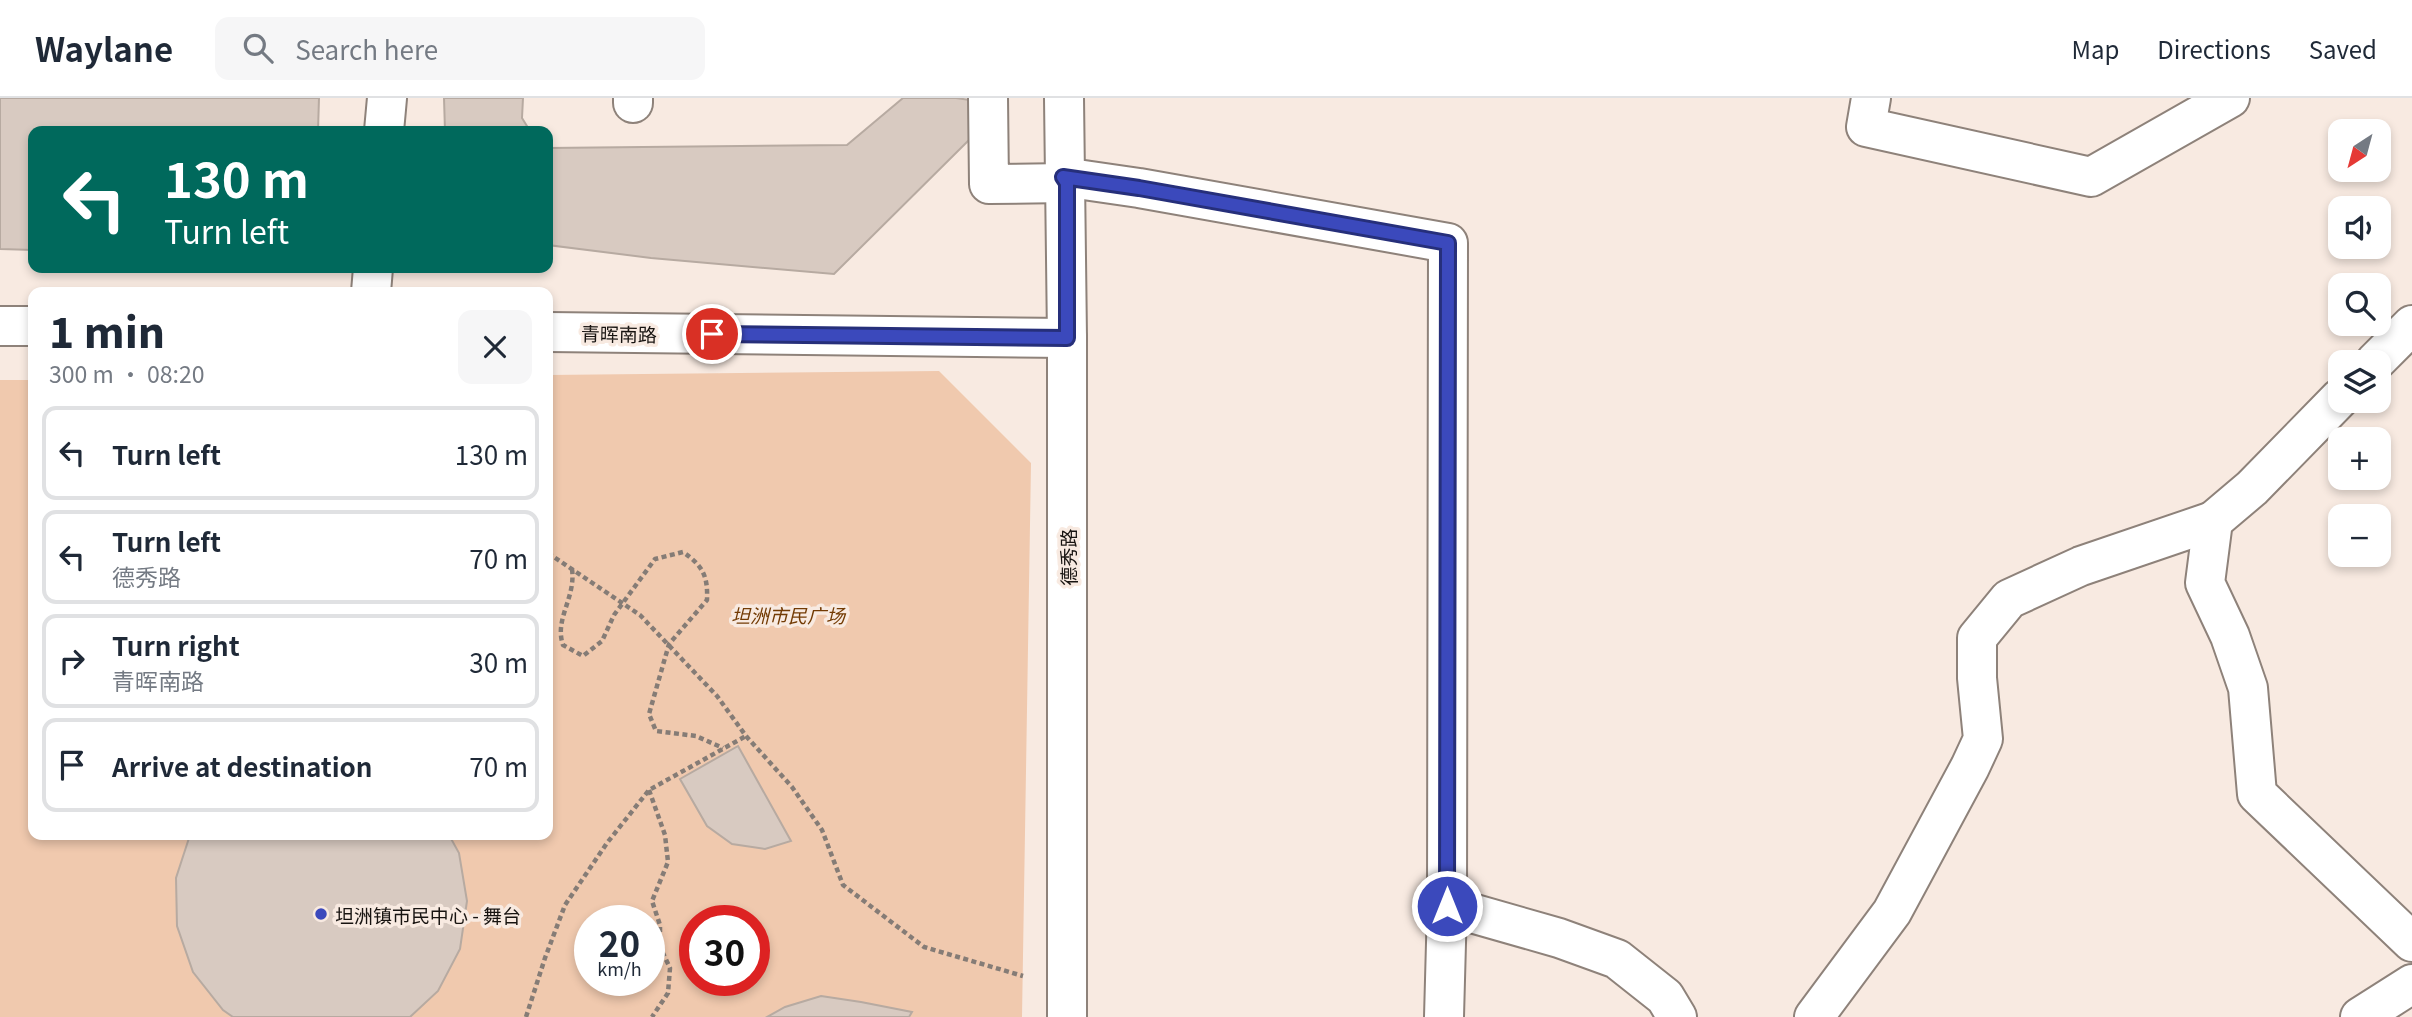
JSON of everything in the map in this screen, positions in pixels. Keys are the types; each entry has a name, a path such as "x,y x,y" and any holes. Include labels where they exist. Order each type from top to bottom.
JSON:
{"street":[{"path":"384,126 387,98"},
{"path":"988,98 989,184 1065,180 1152,190 1448,243 1447,906 1444,1017"},
{"name":"德秀路","path":"1064,98 1067,338 1067,1017"},
{"path":"1871,98 1866,127 2091,177 2231,98"},
{"path":"2387,350 2412,325"},
{"path":"0,326 28,326"},
{"name":"青晖南路","path":"553,332 1067,338"},
{"path":"1814,1017 1892,912 1970,767 1983,739 1977,678 1977,638 2009,599 2081,566 2213,521 2252,488 2328,410"},
{"path":"2213,521 2205,583 2230,636 2248,688 2257,794 2412,942"},
{"path":"1447,906 1559,938 1617,959 1665,997 1677,1017"},
{"path":"2360,1017 2412,984"}],"path":[{"path":"572,568 574,583 558,632 563,645 583,656 601,641 614,615 655,559 683,552 697,561 708,580 708,600 669,644 649,715 656,731 696,736 723,748"},
{"path":"553,556 640,615 717,696 746,736 792,787 822,830 843,885 924,947 1023,976"},
{"path":"526,1017 565,905 587,870 649,790 746,736"},
{"path":"649,790 665,835 668,862 652,901 660,925 660,947 670,968 668,993 652,1017"}],"green space":[{"name":"坦洲市民广场","path":"939,371 1031,463 1022,1017 0,1017 0,380 28,380 28,840 553,840 553,375"}],"building":[{"path":"0,98 319,98 318,126 28,126 28,250 0,249"},
{"path":"444,98 523,98 522,118 527,126 445,126"},
{"path":"903,98 956,98 977,101 974,135 834,274 651,258 553,246 553,148 847,145"},
{"path":"738,746 791,841 765,849 732,844 707,826 680,779"},
{"name":"坦洲镇市民中心 - 舞台","path":"188,840 452,840 459,853 467,901 460,949 438,991 410,1017 233,1017 223,1010 193,972 177,926 176,878"},
{"path":"821,996 912,1012 909,1017 767,1017 785,1007"}],"place":[{"name":"坦洲镇市民中心 - 舞台","path":"321,914"}],"route":[{"path":"712,334 1067,338 1067,183 1063,177 1448,243 1447,906"}]}
